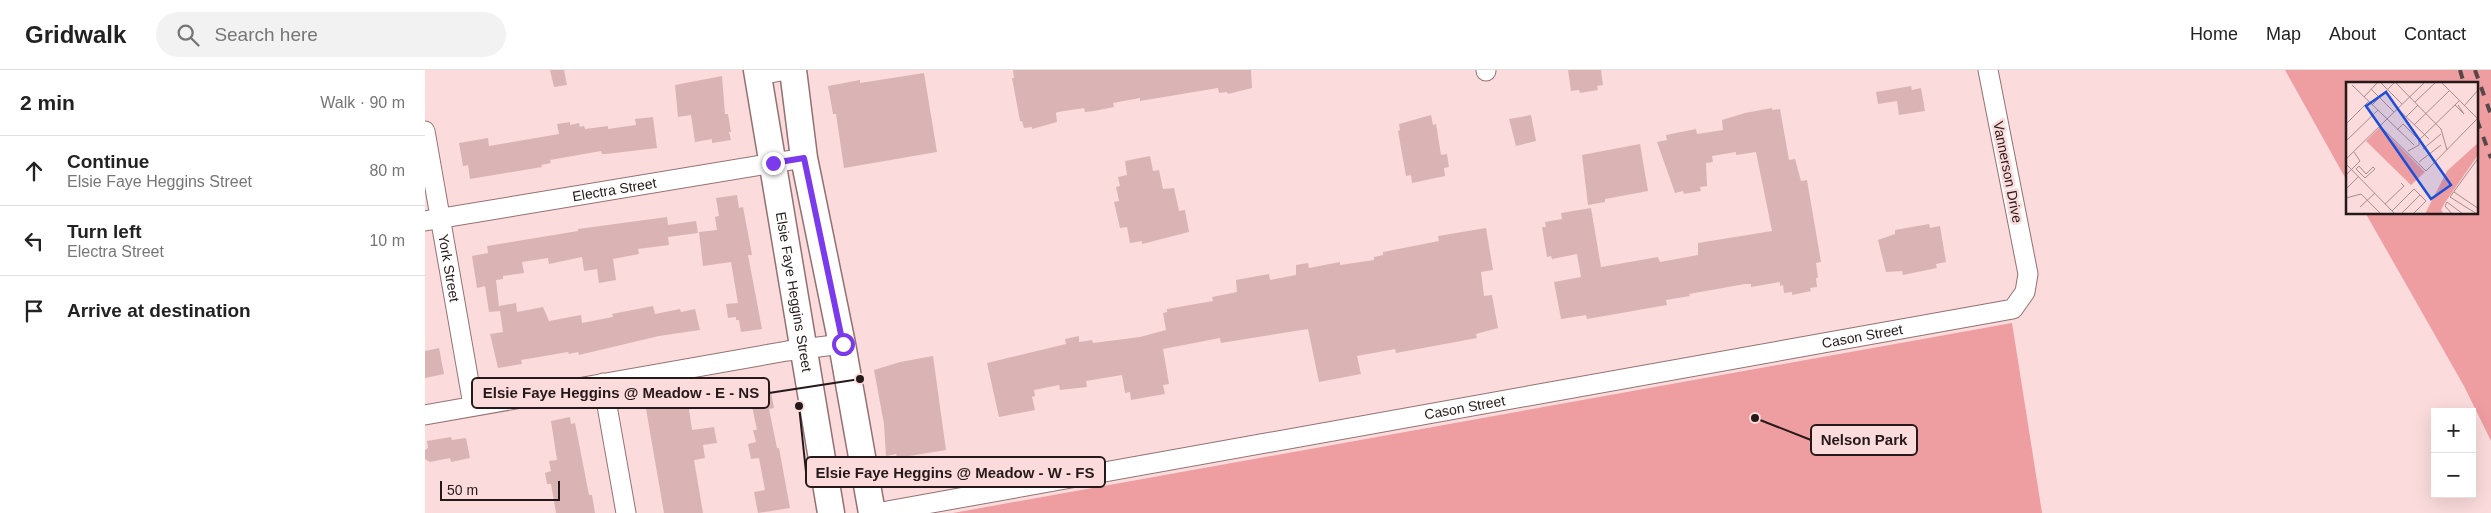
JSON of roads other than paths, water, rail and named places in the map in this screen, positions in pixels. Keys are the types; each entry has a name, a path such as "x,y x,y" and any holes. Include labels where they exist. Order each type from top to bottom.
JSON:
{"main road":[{"path":"793,70 804,158 843,344 874,513"},
{"name":"Elsie Faye Heggins Street","path":"757,72 805,348 831,513"}],"street":[{"path":"757,72 787,70"},
{"name":"Vannerson Drive","path":"1988,70 2028,274"},
{"name":"York Street","path":"425,131 433,220 473,405"},
{"name":"Electra Street","path":"433,220 804,158"},
{"name":"Cason Street","path":"874,513 2013,309 2025,292 2028,274"},
{"path":"425,415 473,405 805,348 843,344"},
{"path":"603,383 626,513"}],"railway":[{"path":"2460,70 2463,82"},
{"path":"2475,70 2491,115"},
{"path":"2479,125 2491,158"}],"place":[{"name":"Elsie Faye Heggins @ Meadow - E - NS","path":"860,379"},
{"name":"Elsie Faye Heggins @ Meadow - W - FS","path":"799,406"},
{"name":"Nelson Park","path":"1755,418"}]}
